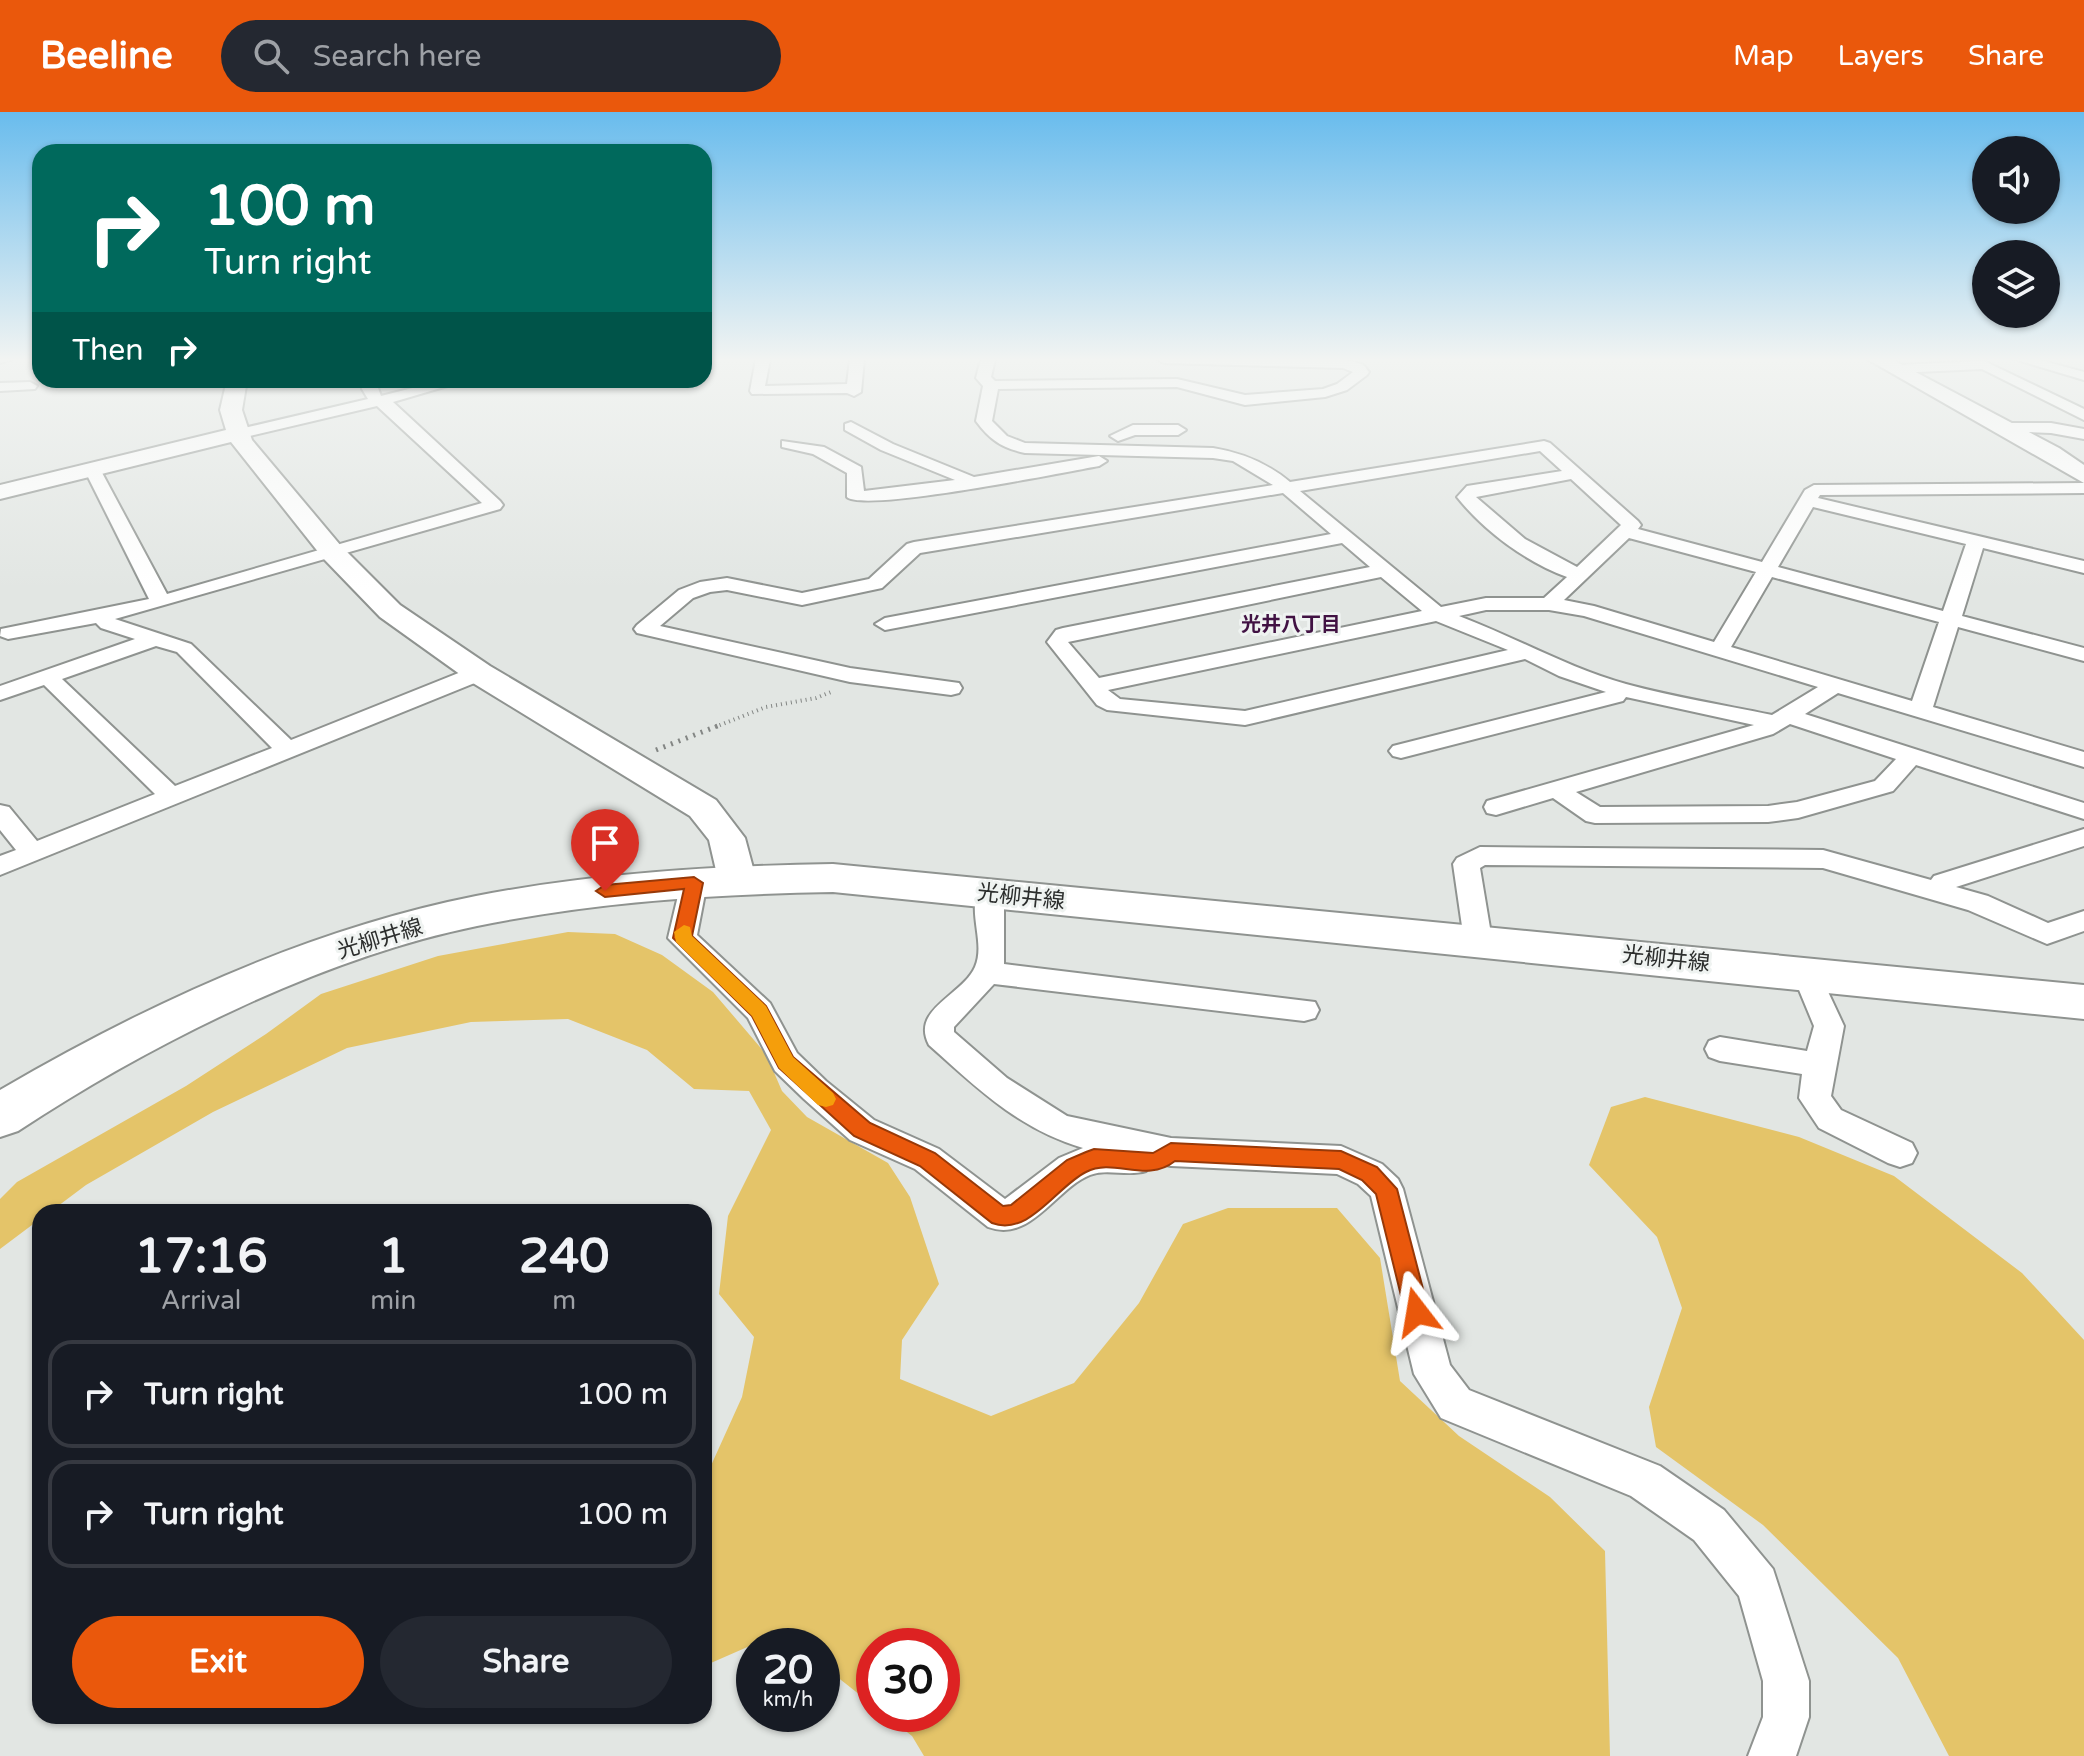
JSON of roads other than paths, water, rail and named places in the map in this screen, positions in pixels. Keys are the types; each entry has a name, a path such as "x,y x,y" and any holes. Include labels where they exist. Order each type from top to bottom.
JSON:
{"main road":[{"name":"光柳井線","path":"0,1116 166,1023 347,947 414,927 528,901 716,881 833,878 2084,1002"}],"street":[{"path":"0,492 230,436"},
{"path":"238,436 332,552 390,611 479,673 703,808 727,838 716,881 682,938 759,1011 786,1062 862,1130 927,1159 1000,1216 1016,1214 1075,1167 1094,1158 1157,1163 1171,1152"},
{"path":"8,633 103,618 494,505 421,436"},
{"path":"867,436 971,483"},
{"path":"994,436 997,440 1025,448 1150,450 1237,457 1255,464 1286,487 1437,614 1567,671 1620,689 1780,719 2084,811"},
{"path":"1067,448 1120,436"},
{"path":"2019,436 2084,476"},
{"path":"788,444 818,450 855,471 856,497 910,493 1150,450"},
{"path":"951,688 850,675 644,629 686,594 707,586 727,584 802,599 875,584 914,548 1544,446 1632,525 1549,604"},
{"path":"92,469 161,602"},
{"path":"1573,474 1473,490 1466,497 1512,539 1561,569 1580,575"},
{"path":"1719,650 1814,490 2084,488"},
{"path":"1808,501 2084,567"},
{"path":"1628,532 2084,655"},
{"path":"885,624 1346,537"},
{"path":"1920,711 1953,620 1976,541"},
{"path":"1386,570 1063,634 1057,642 1105,700 1115,705 1245,718 1512,657 1525,650"},
{"path":"1094,686 1486,604 1549,604 1587,610 2084,760"},
{"path":"103,618 108,624 184,648 287,750"},
{"path":"0,693 156,639"},
{"path":"0,866 479,673"},
{"path":"47,676 171,796"},
{"path":"1496,807 1765,729 1828,691 1830,685"},
{"path":"1401,751 1615,696 1620,689"},
{"path":"1557,790 1595,815 1768,814 1798,810 1884,786 1910,758"},
{"path":"0,813 32,853"},
{"path":"1938,892 1943,882 2084,837"},
{"path":"1478,940 1466,864 1480,856 1823,859 1978,903 2047,934 2084,921"},
{"path":"990,894 987,916 992,958 987,973 938,1024 940,1037 996,1087 1057,1127 1099,1139 1171,1152 1341,1160 1370,1174 1386,1189 1433,1374 1455,1404 1645,1481 1709,1525 1758,1584 1786,1681 1786,1717 1772,1756"},
{"path":"987,973 1304,1010"},
{"path":"1806,973 1829,1026 1815,1098 1830,1119 1900,1153"},
{"path":"1720,1049 1819,1065"}],"district":[{"name":"光井八丁目","path":"1291,625"}]}
